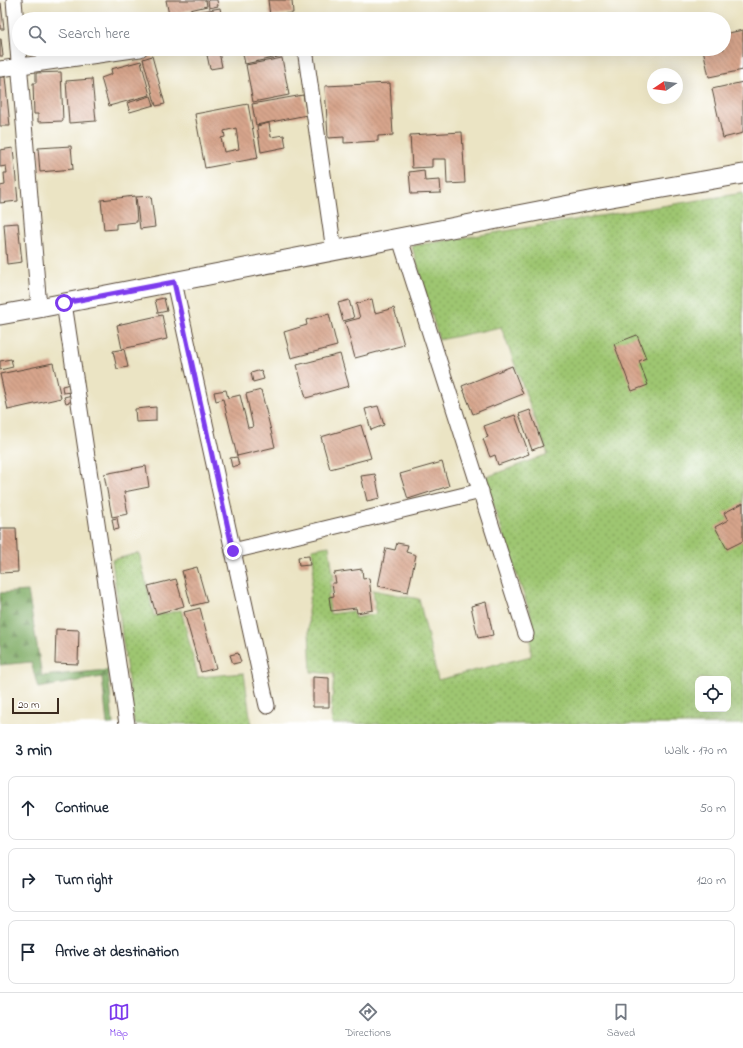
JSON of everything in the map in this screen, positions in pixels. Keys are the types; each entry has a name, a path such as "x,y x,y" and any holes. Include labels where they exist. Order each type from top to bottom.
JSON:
{"street":[{"path":"14,0 15,12"},
{"path":"18,56 39,308"},
{"path":"0,69 90,56"},
{"path":"306,56 334,251"},
{"path":"0,315 400,239 600,199 743,174"},
{"path":"400,239 526,634"},
{"path":"174,282 267,706"},
{"path":"64,303 127,724"},
{"path":"233,551 481,491"}],"green space":[{"path":"743,193 743,724 332,724 331,714 334,674 311,672 308,612 314,566 312,549 329,546 334,581 330,581 331,594 328,594 330,614 353,611 355,618 376,614 373,590 419,599 438,680 531,656 531,616 484,478 548,454 501,327 439,340 412,246"},
{"path":"139,553 154,616 181,610 198,677 244,673 251,724 134,724 112,560"},
{"path":"28,591 42,676 108,670 113,724 107,724 102,677 38,688 31,662 0,665 0,593"}],"building":[{"path":"166,0 206,0 207,6 182,12 168,12"},
{"path":"208,0 217,0 218,6 209,8"},
{"path":"268,0 292,0 293,12 270,12"},
{"path":"1,3 4,29 0,29"},
{"path":"220,8 221,12 197,12"},
{"path":"743,30 743,70 709,77 704,56 731,56 731,33"},
{"path":"1,39 3,56 0,56"},
{"path":"152,56 165,104 156,106 143,59"},
{"path":"207,56 220,56 222,67 210,69"},
{"path":"243,56 282,56 245,64"},
{"path":"282,58 289,95 253,102 246,65"},
{"path":"141,61 150,95 109,106 101,78 112,74 111,69"},
{"path":"61,72 63,121 38,122 38,114 34,114 33,83 36,83 36,73"},
{"path":"0,77 5,77 10,126 0,126"},
{"path":"92,79 96,121 69,123 66,81"},
{"path":"743,82 743,133 723,138 712,89"},
{"path":"390,83 393,135 378,136 378,141 344,143 344,137 328,138 325,86"},
{"path":"303,95 307,115 256,125 252,104"},
{"path":"151,96 154,105 130,112 127,103"},
{"path":"248,104 258,158 205,168 195,114","holes":["236,128 239,149 224,152 221,138 225,137 224,131"]},
{"path":"269,123 271,137 284,135 286,147 261,152 257,126"},
{"path":"462,132 465,183 447,184 446,159 432,159 432,167 412,168 410,135"},
{"path":"71,146 73,169 40,172 38,148"},
{"path":"13,148 18,201 0,203 0,186 5,185 4,173 7,173 6,166 0,167 0,150"},
{"path":"424,170 425,181 440,180 441,193 411,194 409,172"},
{"path":"135,196 137,222 116,224 116,229 104,230 101,200"},
{"path":"151,196 155,227 140,229 136,197"},
{"path":"18,223 22,262 7,264 4,224"},
{"path":"164,298 167,311 158,313 155,300"},
{"path":"372,299 375,313 394,308 404,345 355,358 345,322 360,318 356,304"},
{"path":"349,300 354,318 343,321 338,303"},
{"path":"329,314 337,346 291,358 284,332 307,325 306,320"},
{"path":"162,315 167,339 122,349 117,325"},
{"path":"637,335 646,358 639,361 648,385 632,391 614,344"},
{"path":"124,349 128,367 117,369 113,351"},
{"path":"340,354 349,386 306,398 297,365"},
{"path":"11,359 13,367 0,370 0,361"},
{"path":"53,363 61,398 8,410 0,374"},
{"path":"512,366 523,394 473,414 462,386"},
{"path":"261,370 264,379 253,382 251,373"},
{"path":"70,384 71,392 63,393 62,386"},
{"path":"226,390 228,398 240,395 248,428 253,427 246,394 261,390 275,447 237,456 223,399 216,401 214,392"},
{"path":"72,395 73,401 66,403 64,397"},
{"path":"378,406 384,425 371,430 365,409"},
{"path":"156,407 156,421 136,422 135,409"},
{"path":"530,410 543,446 532,450 519,414"},
{"path":"515,415 529,454 498,465 495,455 490,457 483,439 488,437 484,426"},
{"path":"361,425 371,458 330,469 321,437"},
{"path":"237,457 239,465 232,467 230,458"},
{"path":"442,462 449,486 408,499 400,474"},
{"path":"146,466 149,487 124,492 128,514 112,517 104,474"},
{"path":"375,474 380,498 367,501 361,476"},
{"path":"743,503 743,541 727,549 715,527 728,520 724,513"},
{"path":"117,518 119,529 114,530 112,519"},
{"path":"0,528 16,528 18,572 0,573"},
{"path":"397,543 408,545 406,552 416,555 408,592 378,586 386,548 395,550"},
{"path":"309,556 310,565 299,566 298,557"},
{"path":"197,567 207,602 191,606 182,571"},
{"path":"362,569 363,579 369,578 373,610 357,613 356,608 331,611 329,597 334,596 332,583 336,583 334,573"},
{"path":"176,579 184,606 156,614 148,586"},
{"path":"486,602 493,635 478,638 471,606"},
{"path":"200,608 216,668 201,672 184,612"},
{"path":"56,629 79,630 78,664 55,663"},
{"path":"238,653 241,662 233,664 230,655"},
{"path":"313,677 329,678 329,707 313,707"}],"route":[{"path":"64,303 174,282 233,551"}]}
